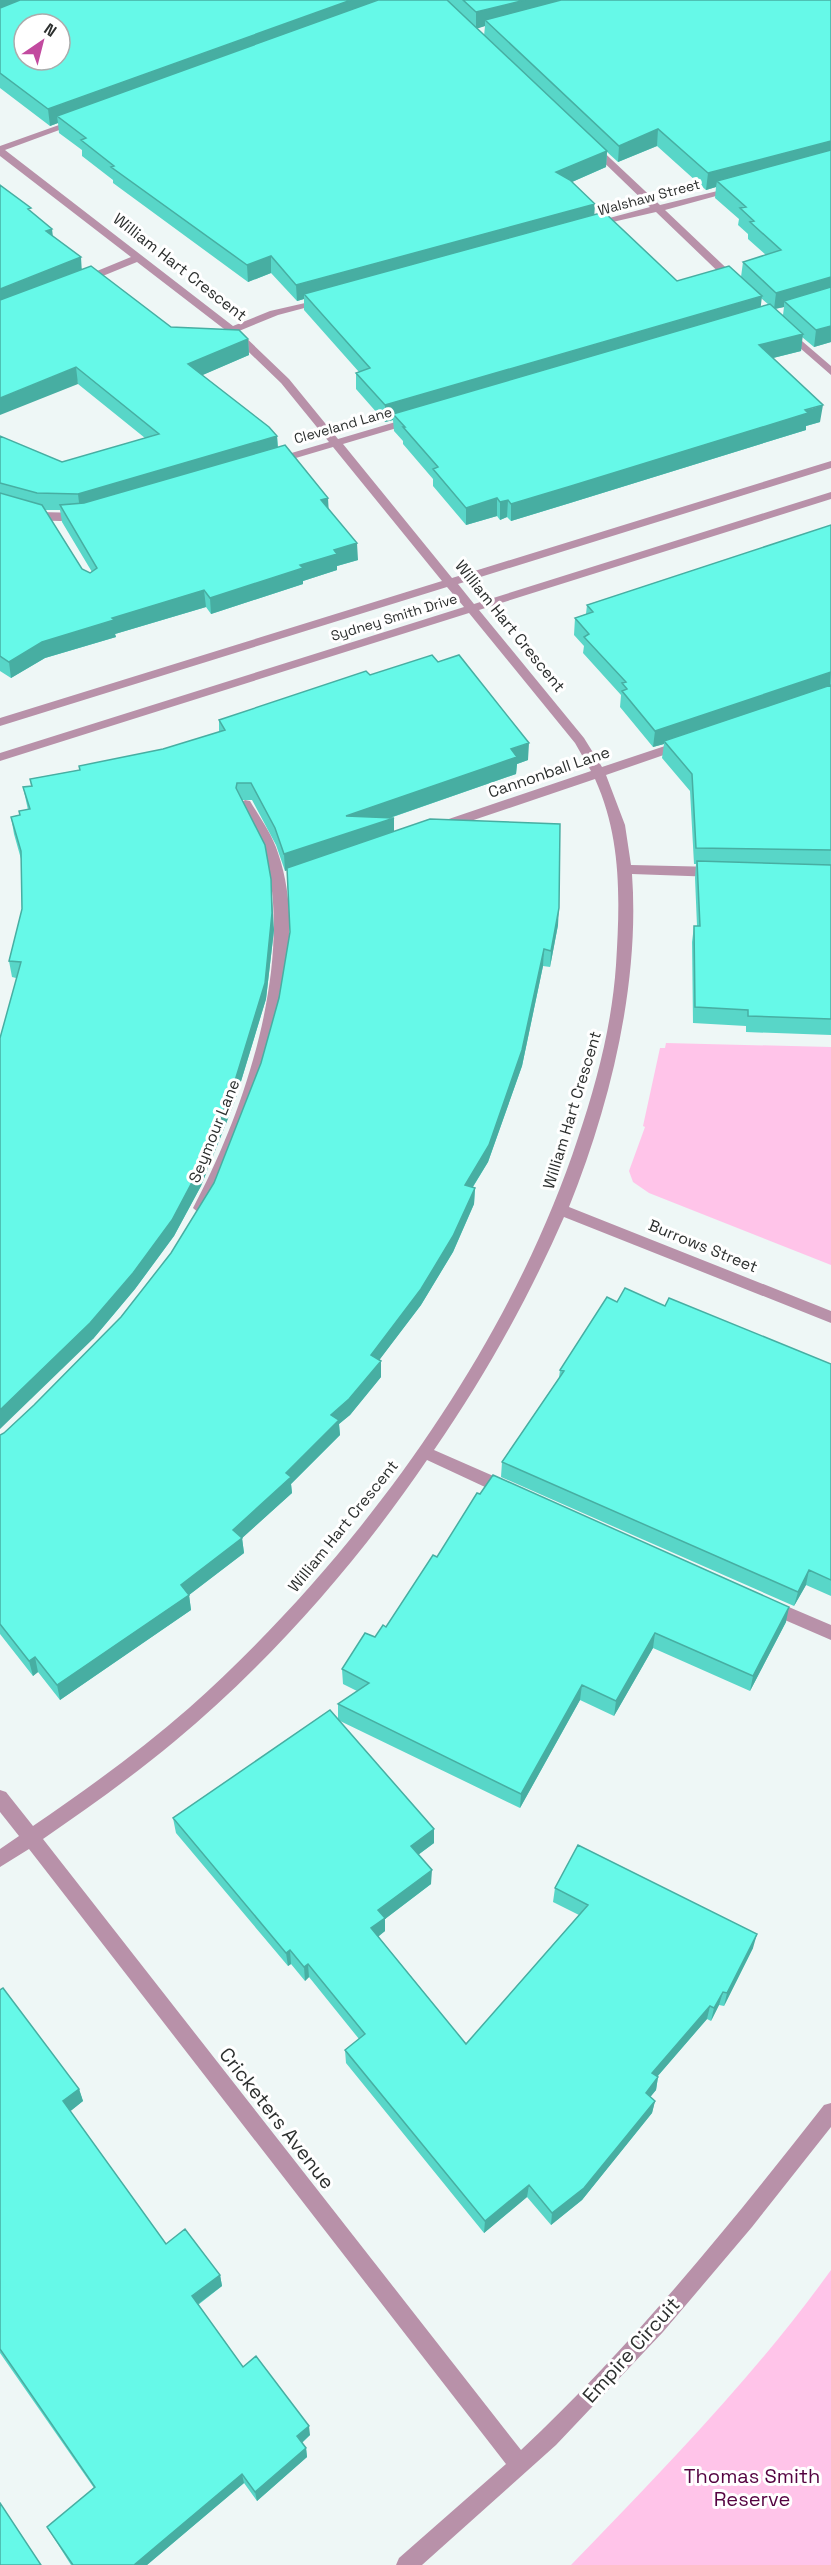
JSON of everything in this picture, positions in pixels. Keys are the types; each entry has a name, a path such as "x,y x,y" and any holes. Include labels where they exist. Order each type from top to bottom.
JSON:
{"street":[{"path":"0,150 81,120"},
{"path":"583,138 746,292"},
{"name":"William Hart Crescent","path":"0,150 232,330 274,368 580,741 600,771 617,814 626,868 624,935 615,1030 607,1066 561,1210 547,1242 484,1360 395,1493 293,1616 220,1690 150,1751 0,1859"},
{"name":"Walshaw Street","path":"582,229 742,186"},
{"path":"74,284 138,258"},
{"path":"232,330 274,313 331,298"},
{"path":"779,324 831,372"},
{"name":"Cleveland Lane","path":"258,465 427,416"},
{"name":"Sydney Smith Drive","path":"0,722 831,464"},
{"name":"Sydney Smith Drive","path":"0,757 831,495"},
{"path":"0,503 28,515 51,518 92,513"},
{"path":"51,518 58,533"},
{"name":"Cannonball Lane","path":"428,831 691,741"},
{"name":"Seymour Lane","path":"190,1224 207,1198 255,1077 276,992 281,936 282,879 270,848 244,804"},
{"path":"626,868 725,872"},
{"name":"Burrows Street","path":"561,1210 831,1317"},
{"path":"424,1452 522,1496"},
{"path":"756,1600 831,1633"},
{"name":"Cricketers Avenue","path":"0,1798 520,2465"},
{"name":"Empire Circuit","path":"406,2565 520,2465 594,2393 679,2298 831,2112"}],"green space":[{"path":"666,1043 831,1047 831,1265 649,1193 633,1182 629,1171 645,1127 643,1126 660,1048 665,1048"},
{"name":"Thomas Smith Reserve","path":"831,2270 831,2565 571,2565 673,2459 739,2386"}],"building":[{"path":"20,0 351,0 48,109 0,73 0,8"},
{"path":"378,0 447,0 607,151 556,172 570,180 595,204 296,285 271,256 247,265 111,167 114,166 81,140 86,138 57,116"},
{"path":"463,0 525,0 476,12"},
{"path":"561,0 831,0 831,141 708,173 658,129 619,146 485,20"},
{"path":"831,150 831,277 776,293 743,262 781,250 750,222 754,221 740,208 746,207 717,181"},
{"path":"0,185 31,208 28,209 52,229 46,231 81,257 0,289"},
{"path":"604,212 677,281 729,266 762,296 385,405 356,373 370,368 304,294"},
{"path":"91,266 171,327 239,330 248,339 188,364 269,427 277,436 78,494 37,493 0,483 0,436 62,462 159,434 76,367 0,398 0,300"},
{"path":"831,287 831,326 816,330 784,301"},
{"path":"770,304 803,334 759,345 823,405 805,410 808,413 511,504 508,500 500,502 497,498 466,508 433,469 438,467 393,414"},
{"path":"285,445 328,498 321,500 357,543 334,550 337,554 300,565 303,568 210,598 204,590 112,618 114,620 42,642 9,662 0,656 0,493 42,505 82,569 90,573 97,568 60,505 84,503"},
{"path":"831,525 831,672 655,731 622,691 627,689 622,683 626,682 584,637 589,634 575,618 593,612 587,605"},
{"path":"432,655 438,662 459,655 529,743 511,749 517,757 346,816 394,818 284,854 275,828 251,783 237,783 236,788 265,845 271,879 272,913 265,983 234,1084 199,1169 172,1220 133,1273 90,1323 0,1410 0,1038 21,962 9,961 22,909 21,851 11,817 20,815 19,811 30,809 23,787 32,786 30,779 80,770 79,766 163,749 225,730 219,720 366,671 370,675"},
{"path":"831,685 831,850 696,848 692,774 664,741"},
{"path":"430,819 560,824 559,908 551,951 544,949 522,1050 489,1145 465,1185 475,1188 453,1236 421,1289 371,1355 381,1361 349,1399 331,1415 339,1420 286,1473 291,1477 233,1530 242,1538 181,1585 189,1595 57,1685 35,1657 29,1661 0,1624 0,1435 34,1405 121,1317 171,1253 214,1183 261,1063 279,998 290,932 287,868"},
{"path":"697,861 831,865 831,1019 748,1016 748,1010 695,1007 694,926 700,926"},
{"path":"625,1288 665,1306 669,1298 831,1364 831,1580 809,1570 798,1592 502,1462 564,1371 560,1370 607,1297 617,1302"},
{"path":"493,1475 789,1607 753,1676 655,1633 616,1701 582,1685 521,1794 338,1704 369,1683 342,1669 365,1633 375,1637 383,1625 386,1627 433,1555 437,1557 477,1493 480,1494"},
{"path":"330,1710 434,1829 411,1846 432,1870 378,1910 385,1918 371,1928 466,2044 588,1905 555,1888 578,1845 757,1934 727,1993 723,1992 714,2008 710,2006 652,2073 658,2077 646,2093 655,2101 584,2188 552,2213 529,2185 485,2221 345,2050 365,2034 308,1964 304,1967 290,1950 286,1953 173,1818"},
{"path":"3,1988 79,2089 63,2101 166,2244 185,2229 220,2275 192,2296 243,2367 256,2356 309,2426 297,2436 306,2448 255,2492 242,2474 134,2565 73,2565 47,2527 95,2487 0,2349 0,1990"},
{"path":"0,2503 41,2565 0,2565"}]}
